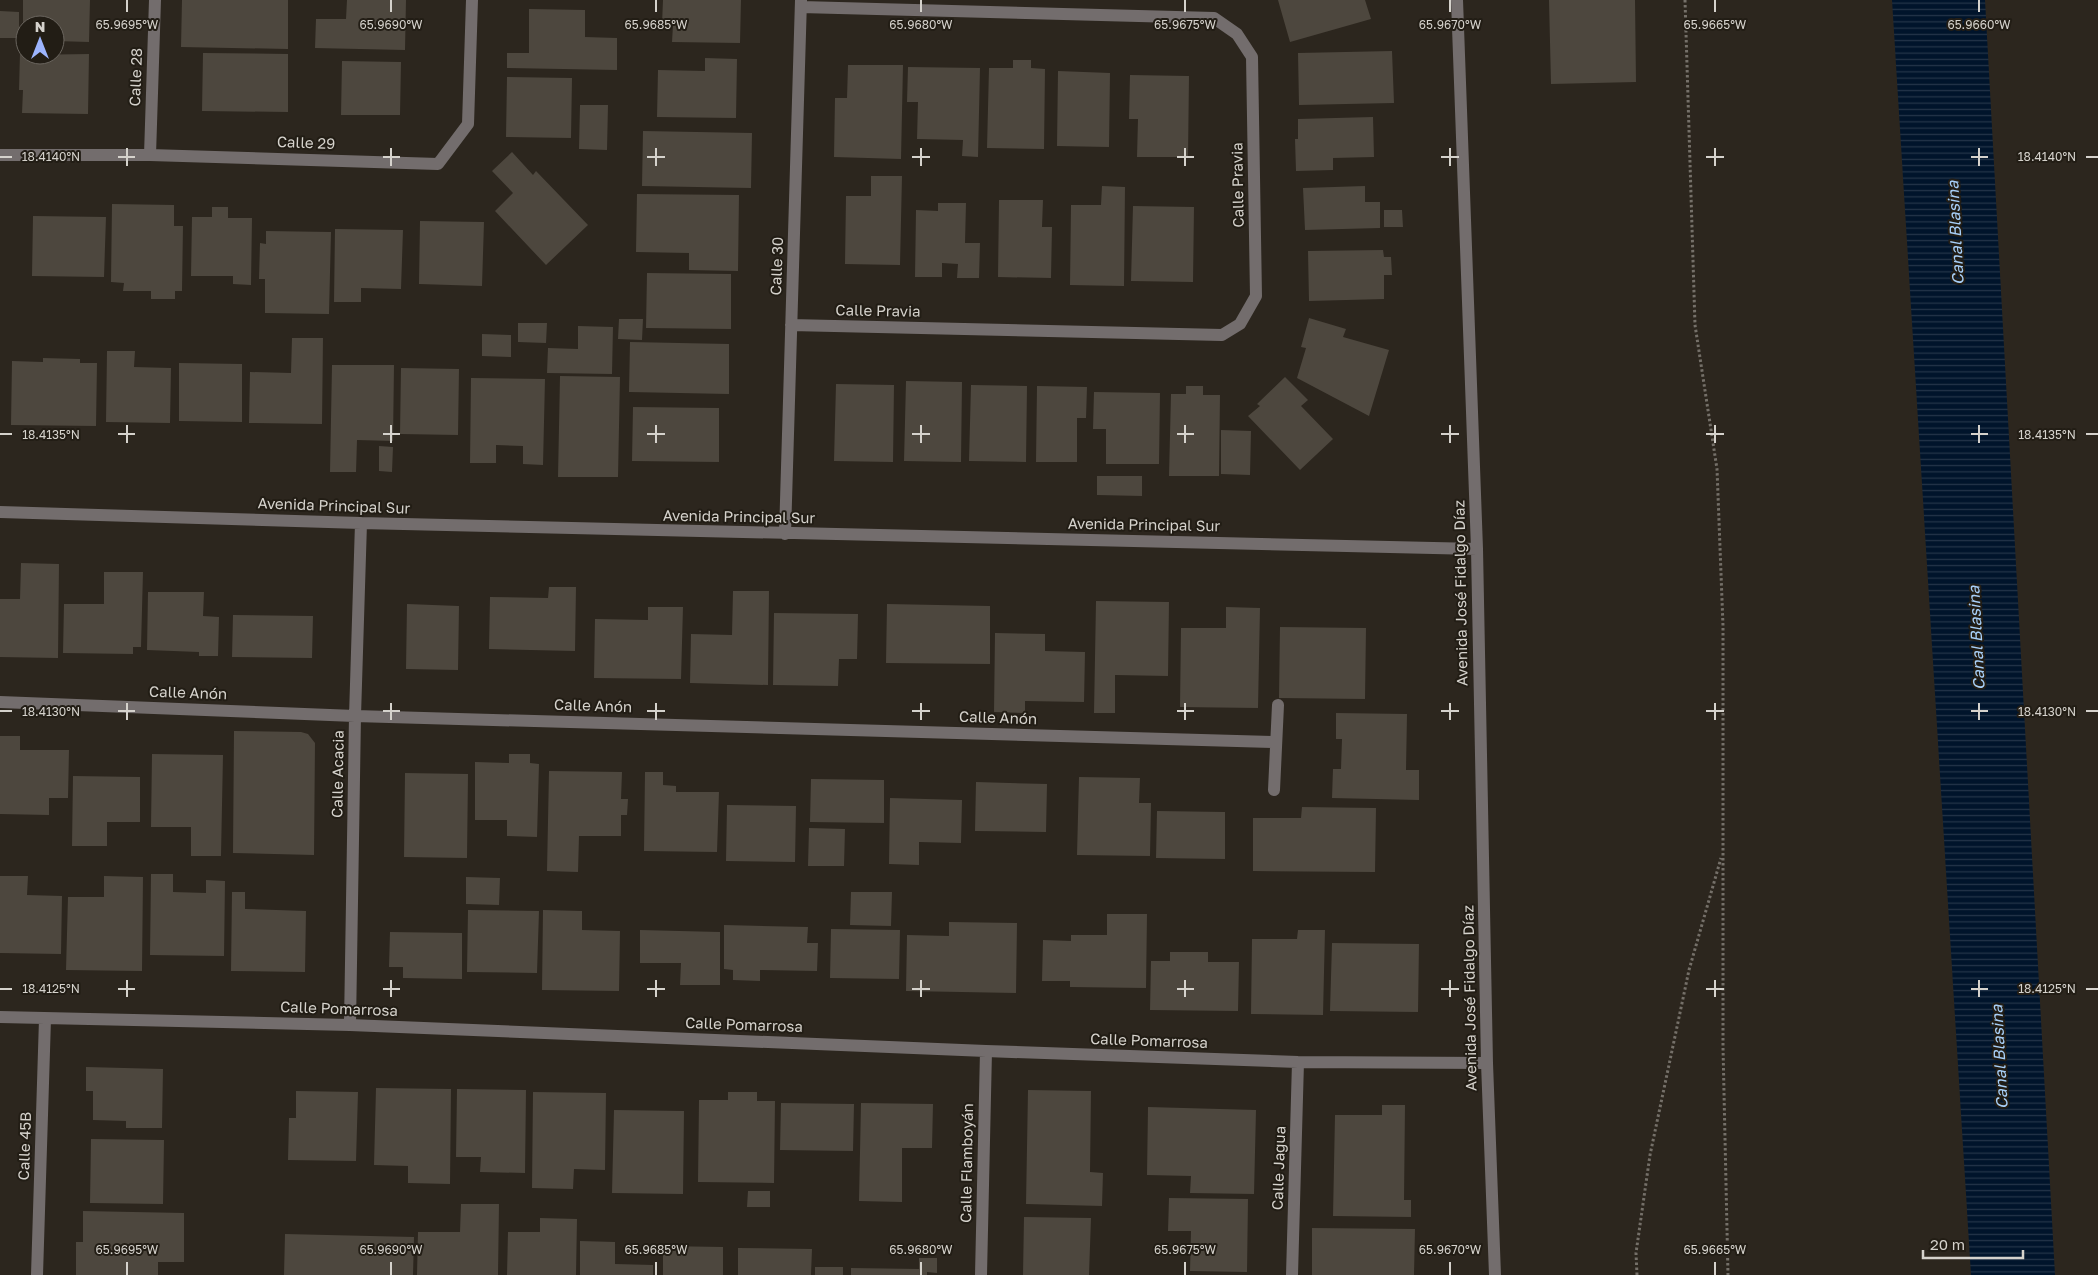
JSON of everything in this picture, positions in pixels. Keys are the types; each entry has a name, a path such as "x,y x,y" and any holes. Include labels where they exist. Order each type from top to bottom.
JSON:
{"street":[{"name":"Calle 28","path":"150,155 154,0"},
{"name":"Calle 29","path":"0,155 150,155 438,164 468,124 472,0"},
{"name":"Avenida José Fidalgo Díaz","path":"1457,0 1477,549 1487,1063 1496,1275"},
{"name":"Calle 30","path":"785,534 801,4"},
{"name":"Calle Pravia","path":"791,325 1222,335 1240,324 1256,296 1252,57 1237,34 1214,18 801,4"},
{"name":"Avenida Principal Sur","path":"0,512 785,534 1477,549"},
{"name":"Calle Acacia","path":"350,1025 355,716 361,523"},
{"name":"Calle Anón","path":"0,702 355,716 1275,742"},
{"path":"1274,790 1278,705"},
{"name":"Calle Pomarrosa","path":"0,1017 350,1025 1298,1062 1487,1063"},
{"name":"Calle 45B","path":"37,1275 45,1019"},
{"name":"Calle Flamboyán","path":"981,1275 986,1051"},
{"name":"Calle Jagua","path":"1292,1275 1298,1062"}],"path":[{"path":"1685,0 1695,325 1718,468 1723,626 1723,1048 1728,1275"},
{"path":"1637,1275 1637,1244 1650,1154 1689,970 1723,853"}],"water":[{"name":"Canal Blasina","path":"1892,0 1985,0 2055,1275 1971,1275"}],"building":[{"path":"23,0 90,0 89,42 65,41 65,15 23,15"},
{"path":"182,0 288,0 288,49 181,47"},
{"path":"347,0 406,0 405,50 315,48 316,19 346,19"},
{"path":"663,0 741,0 740,43 672,42 673,25 662,24"},
{"path":"1278,0 1365,0 1371,19 1290,42"},
{"path":"1549,0 1635,0 1636,82 1551,84"},
{"path":"529,9 585,10 585,37 617,38 617,70 507,68 507,53 529,53"},
{"path":"0,11 19,12 19,15 15,15 15,38 0,38"},
{"path":"1392,51 1394,103 1299,105 1298,53"},
{"path":"203,53 288,54 288,112 202,111"},
{"path":"65,54 89,54 88,114 22,113 23,90 19,90 20,65 65,65"},
{"path":"705,58 737,59 736,118 657,117 658,70 705,71"},
{"path":"1013,60 1031,60 1031,68 1045,69 1044,149 987,148 989,68 1013,68"},
{"path":"342,61 401,62 400,115 341,115"},
{"path":"848,65 903,65 901,159 834,157 835,98 847,98"},
{"path":"908,67 980,68 978,157 962,156 963,140 917,139 918,102 907,102"},
{"path":"1058,71 1110,73 1109,147 1057,146"},
{"path":"1130,75 1189,76 1188,157 1137,157 1138,119 1129,119"},
{"path":"507,77 572,78 571,138 506,137"},
{"path":"580,105 608,105 607,150 579,149"},
{"path":"1373,117 1374,157 1333,158 1333,170 1296,171 1295,139 1298,139 1298,119"},
{"path":"643,131 752,133 751,188 642,186"},
{"path":"512,152 533,175 536,171 588,225 546,265 495,211 513,193 492,171"},
{"path":"871,176 902,176 900,265 845,264 846,196 871,196"},
{"path":"1102,186 1125,187 1124,286 1070,285 1071,205 1101,205"},
{"path":"1365,186 1365,202 1380,202 1380,228 1305,230 1303,188"},
{"path":"637,194 739,195 738,271 689,270 689,253 636,252"},
{"path":"999,200 1043,200 1042,227 1052,227 1051,278 998,277"},
{"path":"938,203 966,203 965,243 980,243 979,278 957,278 958,264 942,263 942,277 915,277 916,210 938,211"},
{"path":"112,204 174,205 174,226 183,226 182,291 175,291 175,299 151,299 151,291 123,291 124,283 111,282"},
{"path":"1133,206 1194,207 1193,282 1131,281"},
{"path":"212,207 228,207 228,218 252,218 251,285 233,284 233,276 191,276 192,217 212,217"},
{"path":"1384,210 1402,210 1403,227 1384,227"},
{"path":"33,216 106,217 104,277 32,276"},
{"path":"420,221 484,222 482,286 419,284"},
{"path":"335,229 403,230 401,289 361,288 361,302 334,302"},
{"path":"266,231 331,232 329,314 265,313 265,279 259,279 260,243 266,244"},
{"path":"1383,250 1384,257 1391,257 1392,275 1384,275 1384,299 1309,301 1308,251"},
{"path":"647,273 731,274 731,329 646,328"},
{"path":"1309,318 1346,329 1343,337 1389,350 1369,416 1297,378 1306,348 1301,347"},
{"path":"619,319 643,319 642,340 618,339"},
{"path":"518,323 547,323 546,343 518,342"},
{"path":"578,326 613,327 612,374 547,373 548,348 578,349"},
{"path":"482,334 511,335 511,357 482,356"},
{"path":"292,338 323,338 322,424 249,423 250,372 291,373"},
{"path":"630,342 729,344 729,394 629,392"},
{"path":"107,351 135,351 134,367 171,368 170,423 106,422"},
{"path":"43,358 80,359 80,363 97,363 96,426 11,425 12,361 43,362"},
{"path":"179,363 242,364 242,422 179,421"},
{"path":"332,365 394,365 393,441 357,440 356,472 330,472"},
{"path":"401,368 459,369 458,435 400,434"},
{"path":"560,376 620,377 618,477 558,477"},
{"path":"1285,377 1308,400 1301,406 1333,439 1300,470 1248,416 1260,406 1257,404"},
{"path":"471,378 545,379 543,465 523,464 523,446 496,445 496,463 470,463"},
{"path":"906,381 962,382 961,462 904,461"},
{"path":"836,384 894,385 893,462 834,461"},
{"path":"971,385 1027,386 1026,462 969,461"},
{"path":"1037,386 1087,387 1086,418 1077,418 1077,462 1036,462"},
{"path":"1186,386 1203,386 1203,395 1220,395 1219,476 1169,476 1171,394 1186,394"},
{"path":"1094,392 1160,393 1159,464 1106,464 1106,429 1093,429"},
{"path":"633,407 719,408 719,462 632,461"},
{"path":"1221,430 1251,431 1250,475 1221,474"},
{"path":"379,446 393,447 392,472 379,471"},
{"path":"1097,476 1142,476 1142,496 1097,495"},
{"path":"21,563 59,564 58,658 0,657 0,599 20,599"},
{"path":"104,572 143,572 141,647 133,647 133,654 63,653 64,604 104,604"},
{"path":"549,587 576,587 575,651 489,649 490,597 548,598"},
{"path":"733,591 769,591 768,685 690,683 691,634 732,635"},
{"path":"148,592 204,592 203,616 219,617 218,656 199,656 199,652 147,650"},
{"path":"1096,601 1169,602 1168,676 1115,675 1115,713 1094,713"},
{"path":"407,604 459,606 458,670 406,669"},
{"path":"887,604 990,606 990,664 886,663"},
{"path":"648,607 683,607 681,679 594,678 595,619 648,620"},
{"path":"1226,607 1260,608 1258,708 1180,707 1181,628 1226,628"},
{"path":"774,613 858,614 857,659 839,659 838,686 773,685"},
{"path":"233,615 313,616 312,658 232,657"},
{"path":"1280,627 1366,628 1365,699 1279,698"},
{"path":"995,633 1045,634 1045,651 1085,652 1084,702 1025,701 1025,713 994,712"},
{"path":"1336,713 1407,714 1406,770 1419,770 1419,800 1332,798 1333,769 1341,769 1342,739 1336,739"},
{"path":"234,731 301,732 308,734 315,743 314,855 233,853"},
{"path":"0,736 20,736 20,750 69,750 68,798 49,798 49,815 0,814"},
{"path":"152,754 223,755 221,856 191,856 191,827 151,827"},
{"path":"509,754 530,754 530,763 539,764 537,837 507,836 507,820 475,820 475,762 509,763"},
{"path":"549,771 622,772 621,799 628,799 627,815 621,815 621,836 579,836 578,872 547,871"},
{"path":"645,772 663,772 663,785 676,786 676,792 719,792 717,852 644,851"},
{"path":"405,773 468,774 467,858 404,857"},
{"path":"73,776 140,777 140,822 107,822 107,846 72,846"},
{"path":"1079,777 1140,778 1139,803 1151,803 1150,856 1077,855"},
{"path":"811,779 884,780 884,823 810,822"},
{"path":"976,782 1047,784 1046,832 975,831"},
{"path":"890,798 962,800 961,843 919,842 919,865 889,864"},
{"path":"727,805 796,806 795,862 726,861"},
{"path":"1302,807 1376,808 1375,872 1253,871 1253,818 1301,818"},
{"path":"1157,811 1225,812 1225,859 1156,858"},
{"path":"809,828 845,829 844,866 808,866"},
{"path":"151,874 173,874 173,892 206,893 206,880 225,881 224,956 150,955"},
{"path":"0,876 28,876 27,895 62,896 61,954 0,953"},
{"path":"104,876 143,877 142,971 66,970 68,897 104,897"},
{"path":"466,877 500,878 499,905 466,904"},
{"path":"232,892 245,892 245,909 306,911 305,972 231,971"},
{"path":"851,892 892,892 891,926 850,925"},
{"path":"468,910 539,911 537,973 467,972"},
{"path":"543,910 582,911 582,930 620,931 619,991 542,990"},
{"path":"1107,914 1147,914 1146,988 1070,987 1070,981 1042,981 1043,940 1071,941 1071,935 1107,935"},
{"path":"949,922 1017,923 1016,993 906,991 907,935 949,936"},
{"path":"724,925 808,927 807,943 818,943 817,971 760,970 760,981 733,980 733,970 724,969"},
{"path":"831,929 900,930 899,979 830,978"},
{"path":"640,930 720,932 720,985 680,985 681,963 640,963"},
{"path":"1298,930 1325,930 1323,1015 1251,1014 1252,939 1297,939"},
{"path":"390,932 462,933 462,979 403,978 403,967 389,967"},
{"path":"1332,943 1419,944 1418,1012 1330,1011"},
{"path":"1170,952 1208,952 1208,962 1239,962 1238,1011 1150,1010 1151,961 1170,961"},
{"path":"86,1067 163,1069 162,1128 126,1128 126,1121 93,1120 93,1091 86,1091"},
{"path":"376,1088 451,1089 450,1184 408,1183 408,1166 374,1165"},
{"path":"457,1089 526,1090 525,1173 480,1172 481,1157 456,1157"},
{"path":"1028,1090 1091,1091 1090,1172 1103,1173 1102,1206 1026,1204"},
{"path":"296,1091 358,1092 356,1161 288,1160 289,1118 296,1118"},
{"path":"533,1092 606,1093 605,1170 574,1169 573,1189 532,1188"},
{"path":"728,1092 757,1092 757,1101 775,1101 774,1183 698,1182 699,1100 728,1100"},
{"path":"781,1103 854,1104 853,1151 780,1150"},
{"path":"861,1103 933,1104 932,1148 902,1148 902,1202 859,1201"},
{"path":"1382,1105 1405,1105 1404,1200 1411,1200 1411,1217 1333,1216 1335,1115 1382,1115"},
{"path":"1148,1107 1256,1110 1254,1194 1190,1193 1191,1176 1147,1175"},
{"path":"614,1110 684,1111 683,1194 612,1193"},
{"path":"91,1139 164,1140 163,1204 90,1203"},
{"path":"748,1191 770,1191 770,1207 747,1207"},
{"path":"1169,1198 1248,1199 1247,1272 1190,1271 1191,1231 1168,1231"},
{"path":"461,1204 499,1204 498,1275 417,1275 418,1232 460,1232"},
{"path":"83,1211 184,1213 184,1262 158,1262 158,1275 76,1275 76,1242 83,1242"},
{"path":"1024,1217 1091,1218 1089,1275 1023,1275"},
{"path":"540,1218 577,1219 576,1275 507,1275 508,1232 540,1232"},
{"path":"1312,1228 1415,1229 1414,1275 1312,1275"},
{"path":"285,1234 414,1237 413,1275 284,1275"},
{"path":"580,1241 615,1242 615,1264 653,1265 653,1275 580,1275"},
{"path":"663,1246 723,1247 723,1275 663,1275"},
{"path":"738,1248 812,1249 811,1275 738,1275"},
{"path":"919,1258 937,1258 937,1273 927,1272 927,1275 851,1275 851,1268 919,1269"},
{"path":"815,1267 843,1267 843,1275 815,1275"}]}
